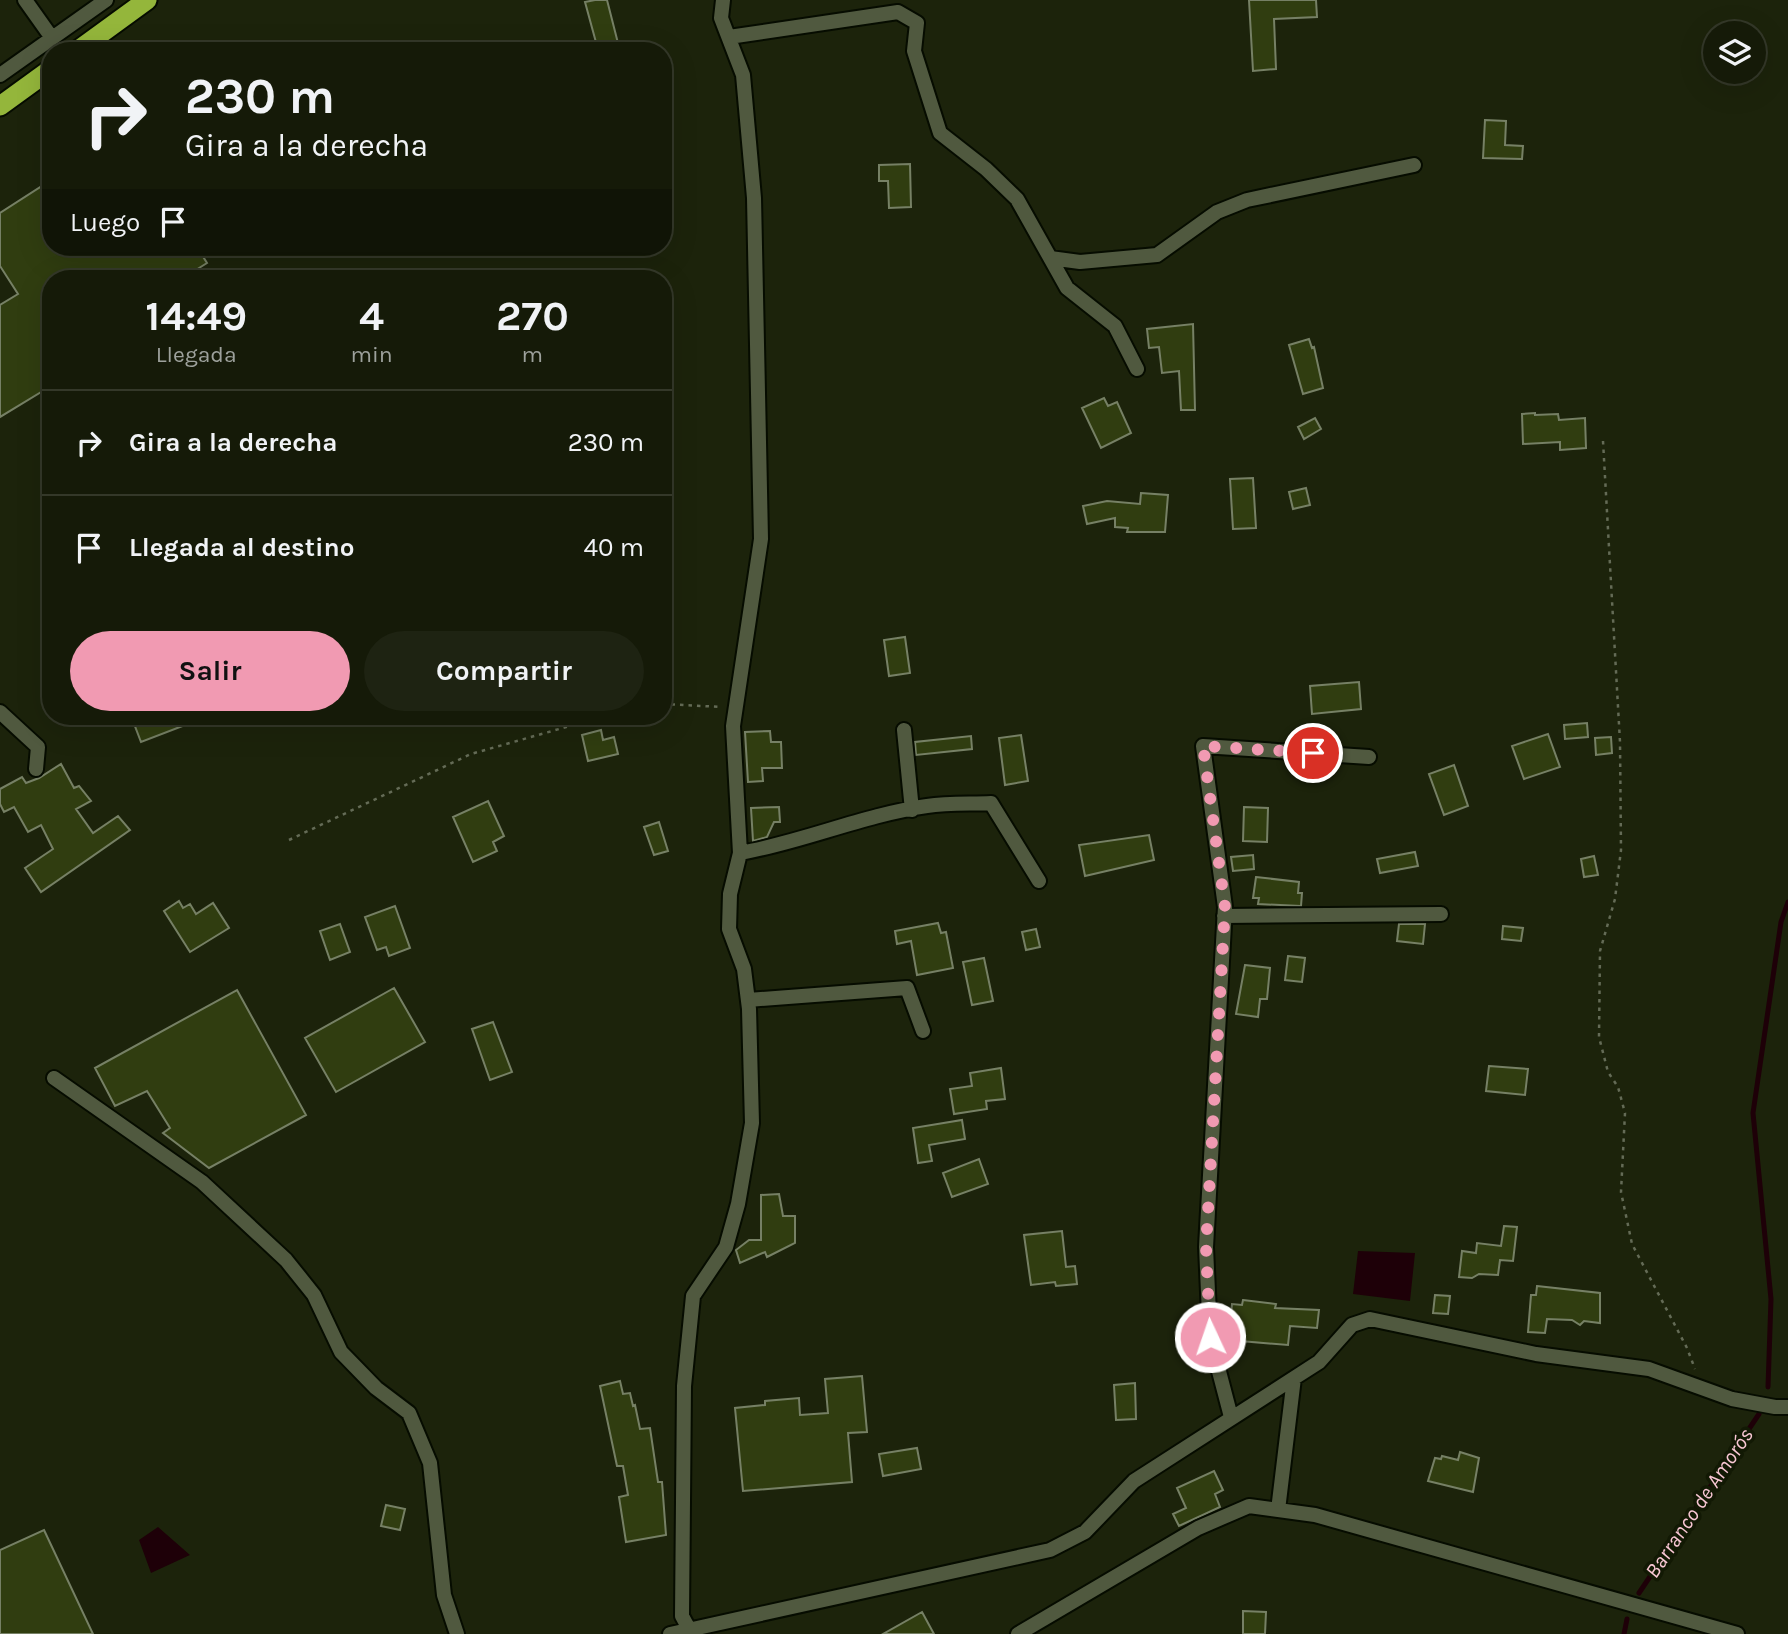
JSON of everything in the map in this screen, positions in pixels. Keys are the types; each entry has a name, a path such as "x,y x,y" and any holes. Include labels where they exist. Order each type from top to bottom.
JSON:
{"highway":[{"path":"89,42 147,0"},
{"path":"0,106 42,76"}],"street":[{"path":"25,0 52,38"},
{"path":"46,42 106,0"},
{"path":"689,1629 682,1616 684,1386 694,1296 726,1247 738,1204 752,1123 748,1000 744,969 729,929 730,894 740,853 733,726 761,539 754,198 743,75 721,18 723,0"},
{"path":"729,37 898,12 917,23 914,51 940,133 986,169 1017,199 1068,288 1115,326 1138,369"},
{"path":"0,75 42,45"},
{"path":"1049,258 1080,262 1157,255 1217,212 1247,200 1414,165"},
{"path":"0,712 38,747 36,769"},
{"path":"904,730 912,810"},
{"path":"1231,1417 1210,1337 1206,1247 1224,916 1203,746 1369,757"},
{"path":"740,853 769,848 858,822 928,806 991,803 1039,881"},
{"path":"1224,916 1441,914"},
{"path":"748,1000 907,988 923,1031"},
{"path":"54,1078 202,1182 286,1259 314,1295 341,1352 376,1388 409,1413 430,1464 444,1595 457,1634"},
{"path":"670,1634 1050,1550 1085,1532 1134,1481 1320,1362 1352,1325 1370,1319 1536,1354 1649,1369 1732,1399 1788,1407"},
{"path":"1278,1510 1294,1378"},
{"path":"1018,1634 1198,1528 1249,1506 1315,1515 1737,1634"}],"path":[{"path":"1603,441 1620,743 1621,850 1615,899 1600,951 1600,1037 1608,1072 1618,1087 1625,1112 1621,1192 1632,1244 1687,1348 1702,1388"},
{"path":"672,704 736,708"},
{"path":"289,840 471,754 573,725"}],"shaded area":[{"path":"1358,1251 1415,1253 1410,1301 1353,1294"},
{"path":"158,1527 190,1555 151,1573 139,1540"}],"building":[{"path":"607,0 618,42 596,42 585,2"},
{"path":"1249,0 1316,0 1317,17 1274,19 1276,69 1253,71"},
{"path":"1485,120 1506,121 1505,145 1523,146 1522,159 1483,158"},
{"path":"910,164 911,207 889,208 888,181 879,181 879,165"},
{"path":"42,186 42,256 203,256 207,263 196,270 42,270 42,391 0,417 0,305 18,294 0,266 0,213"},
{"path":"1193,324 1195,410 1181,410 1179,371 1162,373 1159,347 1149,348 1147,329"},
{"path":"1309,339 1312,348 1314,347 1323,388 1303,394 1289,345"},
{"path":"1104,398 1108,406 1117,402 1131,433 1101,448 1082,408"},
{"path":"1522,414 1558,414 1559,420 1585,418 1586,448 1560,450 1560,442 1523,444"},
{"path":"1315,418 1321,429 1304,439 1298,427"},
{"path":"1253,478 1256,528 1233,529 1230,479"},
{"path":"1306,488 1310,505 1293,509 1289,492"},
{"path":"1141,493 1168,495 1165,532 1127,532 1128,528 1115,527 1115,518 1087,524 1083,506 1107,501 1140,504"},
{"path":"905,637 910,673 889,676 884,640"},
{"path":"1359,682 1361,709 1312,714 1310,686"},
{"path":"1587,723 1588,737 1565,739 1564,725"},
{"path":"135,725 185,725 141,742"},
{"path":"601,730 603,740 614,737 618,754 588,761 582,735"},
{"path":"770,731 771,742 781,742 782,768 762,768 763,781 748,782 745,732"},
{"path":"1548,734 1560,767 1524,779 1512,746"},
{"path":"1021,735 1028,781 1005,785 999,738"},
{"path":"971,736 972,749 916,755 915,742"},
{"path":"1611,737 1612,753 1596,755 1595,738"},
{"path":"61,764 74,788 79,786 91,801 76,809 93,833 118,816 130,830 41,892 25,868 53,849 41,825 28,832 14,807 4,812 0,804 0,789 22,777 26,783 39,778"},
{"path":"1454,765 1468,806 1444,815 1429,774"},
{"path":"488,801 504,836 493,842 497,851 473,862 453,817"},
{"path":"779,807 780,822 774,822 767,837 753,841 751,808"},
{"path":"1244,807 1268,808 1267,842 1243,841"},
{"path":"659,822 668,851 654,855 644,827"},
{"path":"1149,835 1154,860 1085,876 1079,845"},
{"path":"1415,852 1418,866 1380,873 1377,859"},
{"path":"1253,855 1254,869 1233,871 1231,857"},
{"path":"1594,856 1598,875 1584,877 1581,859"},
{"path":"1256,877 1299,882 1301,906 1258,904 1259,898 1253,898"},
{"path":"179,901 183,908 190,904 196,914 213,903 229,928 190,952 164,911"},
{"path":"395,906 410,948 389,956 386,947 377,950 365,917"},
{"path":"938,923 941,933 946,932 953,968 917,975 911,941 897,944 895,931"},
{"path":"340,924 350,952 330,960 320,931"},
{"path":"1399,924 1425,924 1423,944 1397,941"},
{"path":"1503,926 1523,928 1521,941 1502,939"},
{"path":"1036,929 1040,947 1026,950 1022,932"},
{"path":"1288,956 1305,958 1302,982 1285,980"},
{"path":"984,958 993,1001 972,1005 963,962"},
{"path":"1245,965 1270,968 1267,999 1260,999 1258,1017 1236,1014"},
{"path":"394,988 425,1042 336,1092 305,1038"},
{"path":"237,990 306,1115 209,1168 163,1133 170,1128 147,1091 115,1106 95,1068"},
{"path":"493,1022 512,1072 490,1080 472,1029"},
{"path":"1489,1066 1528,1069 1525,1095 1486,1091"},
{"path":"1001,1068 1005,1099 986,1101 987,1109 954,1114 950,1089 972,1086 970,1073"},
{"path":"962,1120 965,1139 929,1145 932,1161 918,1163 913,1128"},
{"path":"979,1159 988,1184 952,1197 943,1173"},
{"path":"779,1194 783,1216 795,1216 795,1243 767,1257 765,1252 740,1263 736,1250 749,1240 761,1240 761,1195"},
{"path":"1504,1226 1517,1227 1513,1261 1500,1260 1498,1275 1459,1277 1462,1251 1476,1253 1477,1243 1501,1246"},
{"path":"1062,1231 1066,1267 1075,1266 1077,1284 1056,1286 1055,1282 1031,1285 1024,1235"},
{"path":"1537,1286 1600,1293 1600,1323 1584,1321 1580,1325 1572,1320 1547,1319 1545,1333 1528,1332 1531,1295 1536,1295"},
{"path":"1435,1295 1450,1296 1448,1314 1433,1313"},
{"path":"1243,1300 1276,1304 1275,1308 1319,1310 1317,1328 1290,1326 1288,1345 1229,1340 1232,1304 1242,1305"},
{"path":"862,1376 867,1432 848,1433 852,1482 743,1491 735,1408 765,1405 765,1401 799,1398 800,1415 828,1413 825,1379"},
{"path":"620,1381 623,1394 630,1393 633,1406 635,1405 640,1429 650,1428 658,1482 662,1482 666,1535 626,1542 619,1497 628,1495 623,1466 617,1466 600,1386"},
{"path":"1135,1383 1136,1419 1116,1420 1114,1385"},
{"path":"917,1448 921,1469 883,1476 879,1454"},
{"path":"1460,1452 1479,1458 1473,1492 1428,1481 1435,1458 1441,1459 1442,1456 1458,1460"},
{"path":"1214,1471 1223,1490 1215,1494 1220,1507 1179,1526 1173,1514 1186,1508 1177,1488"},
{"path":"386,1505 405,1509 400,1530 381,1526"},
{"path":"44,1530 93,1634 0,1634 0,1550"},
{"path":"1243,1611 1266,1612 1265,1634 1243,1634"},
{"path":"922,1612 934,1634 883,1634"}],"waterway":[{"name":"Barranco de Amorós","path":"1768,1387 1771,1299 1753,1113 1781,922 1788,902"},
{"name":"Barranco de Amorós","path":"1639,1593 1759,1414"},
{"name":"Barranco de Amorós","path":"1624,1634 1627,1619"}],"route":[{"path":"1210,1337 1206,1247 1225,907 1203,746 1313,753"}]}
